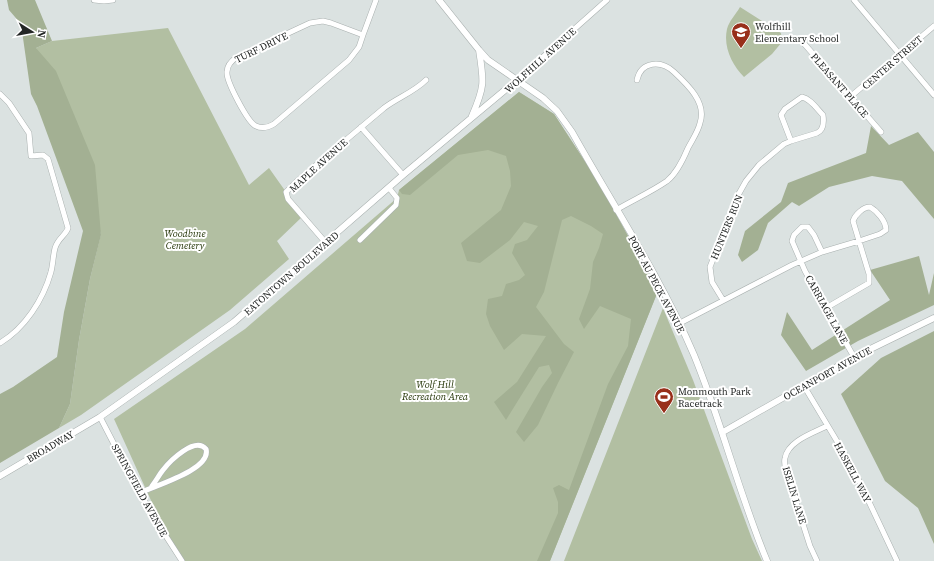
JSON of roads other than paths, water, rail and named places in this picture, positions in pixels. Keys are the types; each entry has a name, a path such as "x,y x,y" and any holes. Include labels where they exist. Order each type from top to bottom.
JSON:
{"street":[{"path":"94,0 113,0"},
{"name":"TURF DRIVE","path":"363,35 323,21 314,22 237,57 230,63 227,77 252,124 261,128 271,126 349,60 358,47 363,35 376,0"},
{"path":"439,0 478,50 483,77 483,88 472,118"},
{"name":"WOLFHILL AVENUE","path":"472,118 607,0"},
{"path":"854,0 934,95"},
{"name":"CENTER STREET","path":"850,97 934,26"},
{"name":"PLEASANT PLACE","path":"800,39 881,132"},
{"name":"PORT AU PECK AVENUE","path":"478,50 499,69 543,98 563,118 659,284 680,323 704,378 767,561"},
{"path":"616,210 663,183 672,176 682,162 700,126 702,117 701,106 696,96 668,67 659,64 648,65 638,75 637,80"},
{"path":"403,175 361,127 392,101 416,89 426,80"},
{"path":"0,94 29,133 31,156 43,155 48,159 68,228 67,232 58,241 47,284 38,302 20,327 11,336 0,343"},
{"path":"804,97 811,102 823,116 822,130 818,133 791,141 781,115 785,109 798,98 804,97"},
{"name":"EATONTOWN BOULEVARD","path":"100,417 234,322 403,175 472,118"},
{"name":"MAPLE AVENUE","path":"326,243 288,199 286,192 361,127"},
{"name":"HUNTERS RUN","path":"723,300 712,282 710,274 711,264 741,190 751,174 766,159 784,144 791,141"},
{"path":"360,240 396,205 397,198 389,188"},
{"path":"680,323 801,261 822,252 859,241 880,234 886,230 886,225 870,207 862,210 853,221 859,241 868,268 870,278 866,285 826,308"},
{"name":"CARRIAGE LANE","path":"822,252 808,227 802,227 792,238 801,261 854,357"},
{"name":"OCEANPORT AVENUE","path":"723,432 854,357 934,318"},
{"name":"HASKELL WAY","path":"804,386 853,468 897,561"},
{"name":"BROADWAY","path":"0,476 100,417"},
{"name":"SPRINGFIELD AVENUE","path":"100,417 153,516 182,561"},
{"name":"ISELIN LANE","path":"817,561 810,546 786,471 785,459 790,447 827,426"},
{"path":"140,493 152,486 169,482 200,464 207,454 204,447 195,445 184,451 163,470 152,486"}],"place":[{"name":"Wolfhill Elementary School","path":"741,49"},
{"name":"Monmouth Park Racetrack","path":"664,414"}],"park label":[{"name":"Woodbine Cemetery","path":"185,238"},
{"name":"Wolf Hill Recreation Area","path":"435,390"}]}
